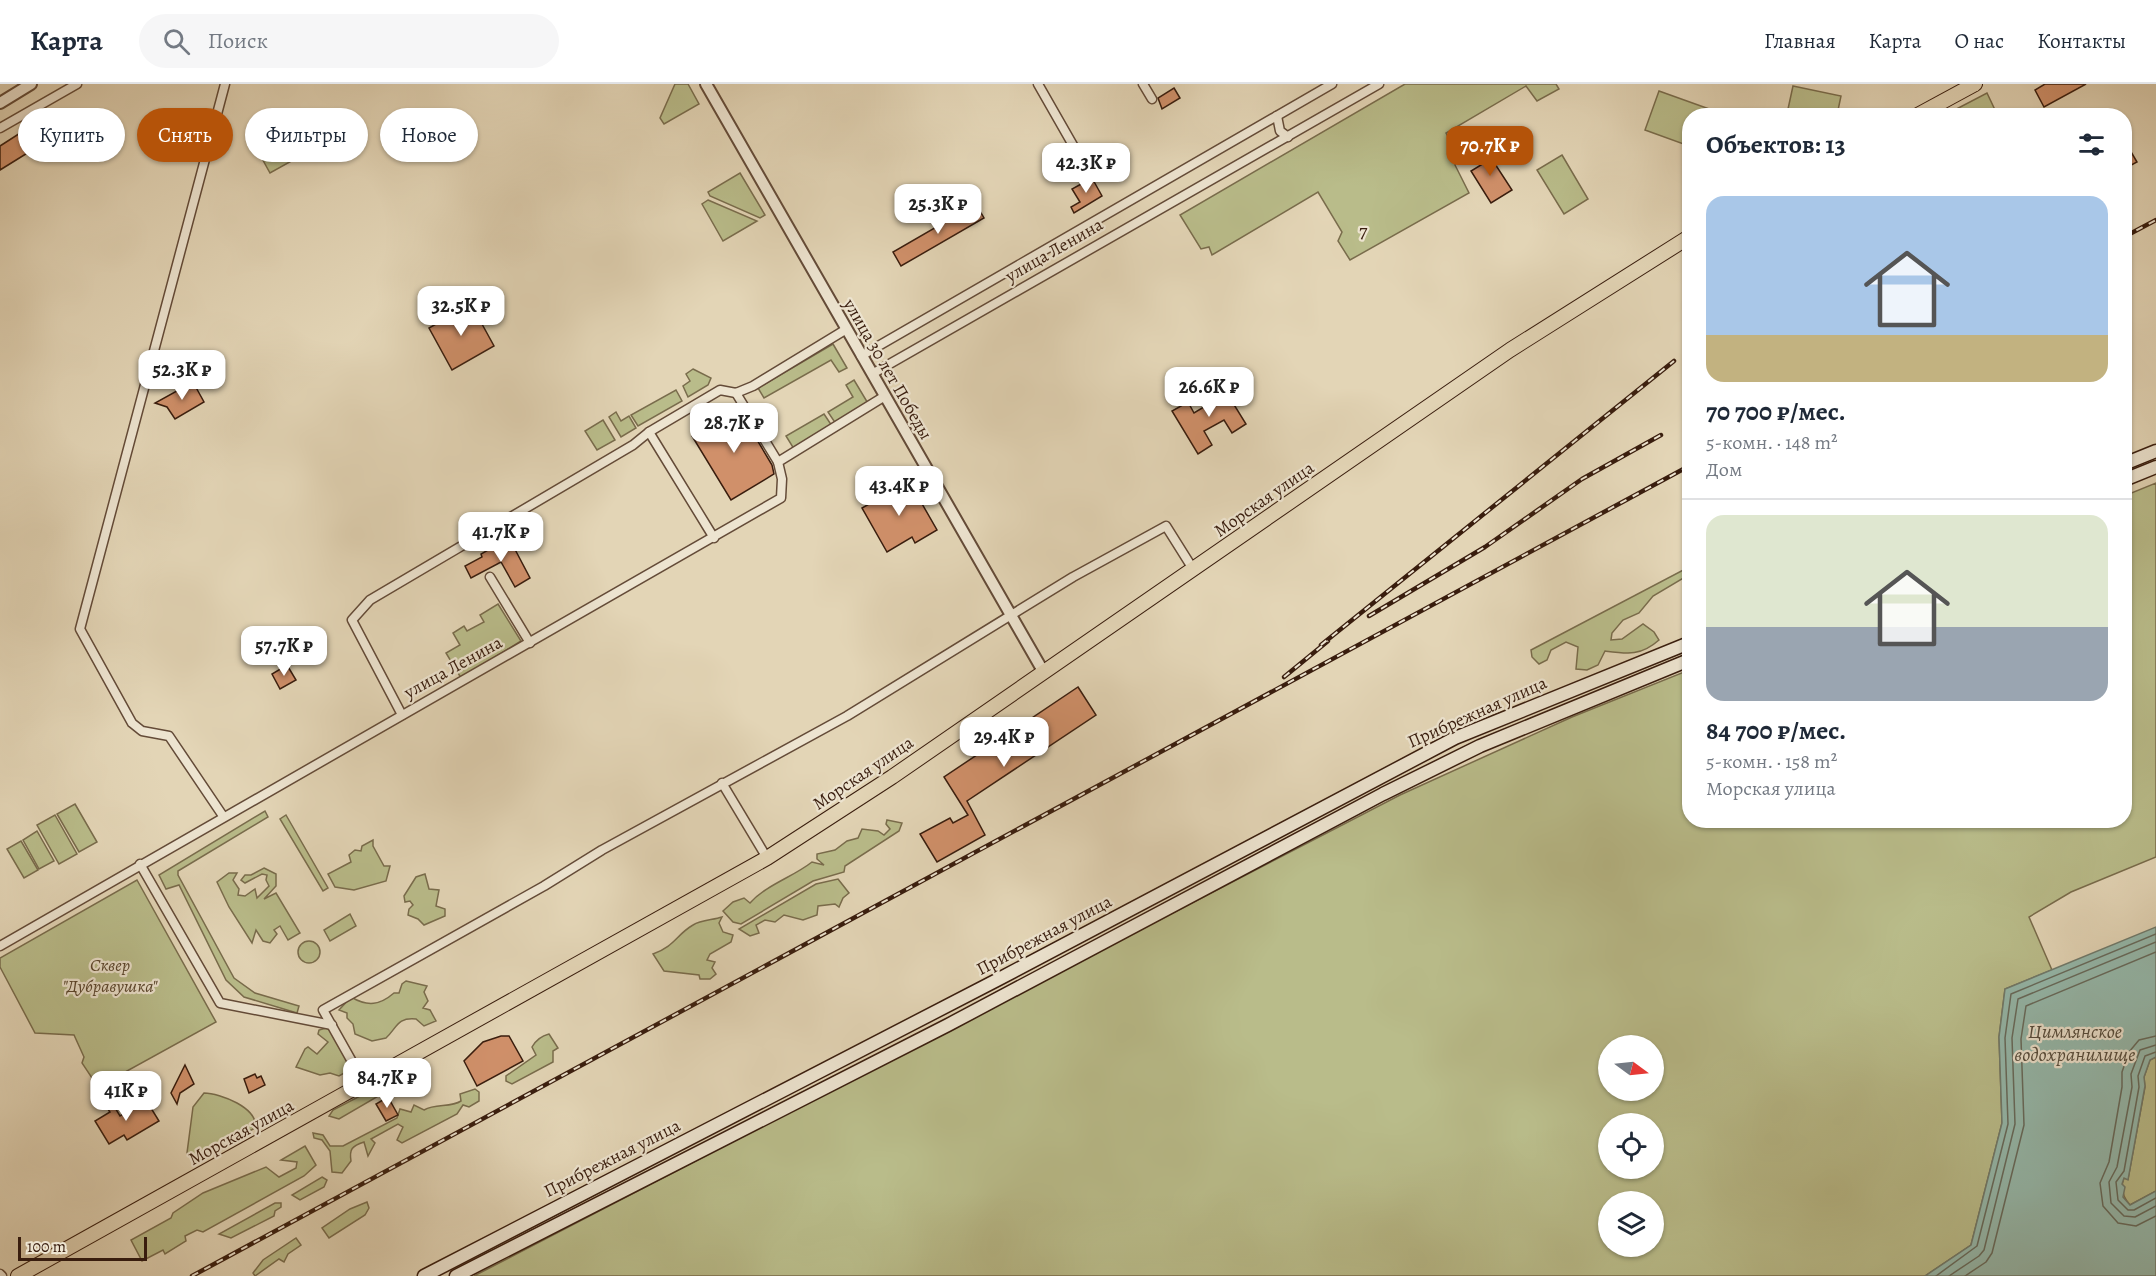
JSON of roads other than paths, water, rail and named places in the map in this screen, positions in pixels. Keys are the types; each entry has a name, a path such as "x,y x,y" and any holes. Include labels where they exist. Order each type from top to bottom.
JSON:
{"main road":[{"path":"1931,108 1975,84"},
{"name":"Морская улица","path":"18,1276 767,858 888,780 1518,345 1682,241"},
{"path":"2132,461 2156,451"},
{"path":"2132,476 2156,466"},
{"name":"Прибрежная улица","path":"424,1276 997,980 1445,743 1682,646"},
{"name":"Прибрежная улица","path":"456,1276 958,1020 1383,794 1480,746 1682,663"}],"street":[{"path":"0,103 31,84"},
{"path":"0,128 77,84"},
{"path":"224,816 170,736 142,730 132,723 80,629 225,84"},
{"name":"улица 30 лет Победы","path":"706,84 845,330 1013,615 1043,671"},
{"path":"1038,84 1078,154"},
{"path":"1143,84 1152,99"},
{"name":"улица Ленина","path":"861,356 1332,84"},
{"name":"улица Ленина","path":"872,374 1379,84"},
{"path":"1277,117 1280,131 1288,137"},
{"path":"402,715 352,620 370,600 633,445 649,432 720,390 736,393 753,386 845,330"},
{"path":"736,393 778,462 885,396"},
{"path":"649,432 714,538"},
{"name":"улица Ленина","path":"0,946 781,498 782,479 778,462"},
{"path":"364,1083 323,1010 722,783 847,716 1013,615 1166,526 1193,569"},
{"path":"490,577 530,643"},
{"path":"722,783 767,858"},
{"path":"140,864 220,1003 332,1025"}],"water":[{"name":"Цимлянское водохранилище","path":"2156,927 2156,1057 2150,1060 2144,1077 2145,1086 2128,1180 2124,1178 2122,1184 2125,1187 2123,1197 2130,1205 2156,1191 2156,1276 1925,1276 1971,1245 2002,1123 1999,1037 2005,989"}],"railway":[{"path":"2132,233 2156,220"},
{"path":"1321,645 1674,361"},
{"path":"1369,616 1485,547 1582,479 1661,435"},
{"path":"192,1276 1682,470"},
{"path":"1284,677 1328,641"}],"district":[{"name":"7","path":"1364,230"}],"park label":[{"name":"Сквер \"Дубравушка\"","path":"110,975"}]}
